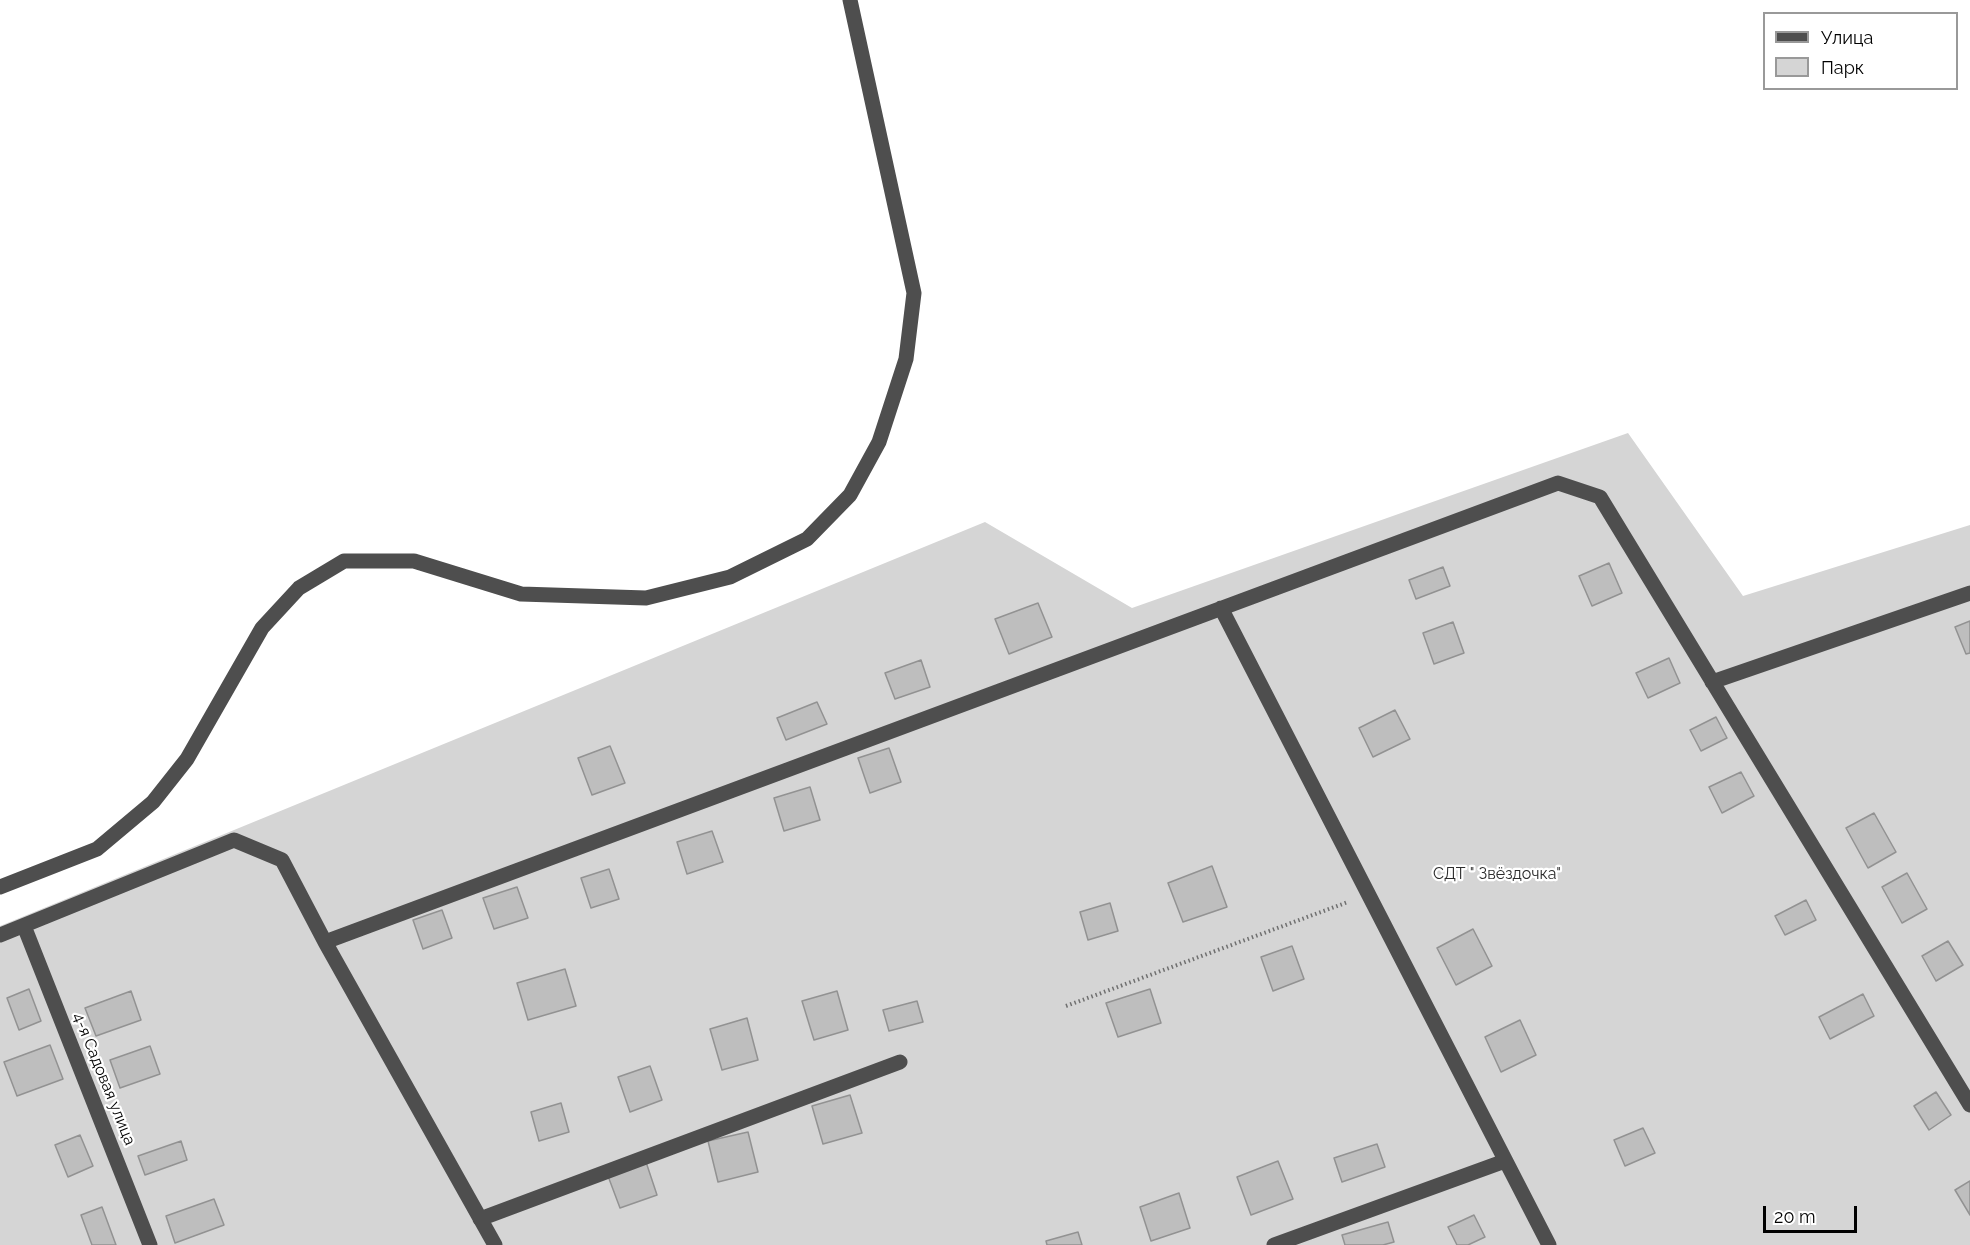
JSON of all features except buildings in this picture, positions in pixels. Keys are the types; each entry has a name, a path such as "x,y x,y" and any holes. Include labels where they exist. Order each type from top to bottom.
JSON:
{"lane":[{"path":"0,887 97,849 153,802 187,759 262,628 299,588 344,561 414,561 521,594 646,598 730,578 807,539 850,495 879,442 906,359 914,293 850,0"},
{"path":"325,942 1558,483 1600,497 1970,1105"},
{"path":"1712,682 1970,593"},
{"path":"1221,608 1549,1245"},
{"path":"0,935 234,840 282,860 325,942 495,1245"},
{"name":"4-я Садовая улица","path":"24,926 150,1245"},
{"path":"480,1219 900,1062"},
{"path":"1274,1245 1505,1161"}],"path":[{"path":"1066,1006 1368,895"}],"green space":[{"name":"СДТ \" Звёздочка\"","path":"1628,433 1743,596 1970,525 1970,1245 0,1245 0,926 985,522 1132,608"}]}
